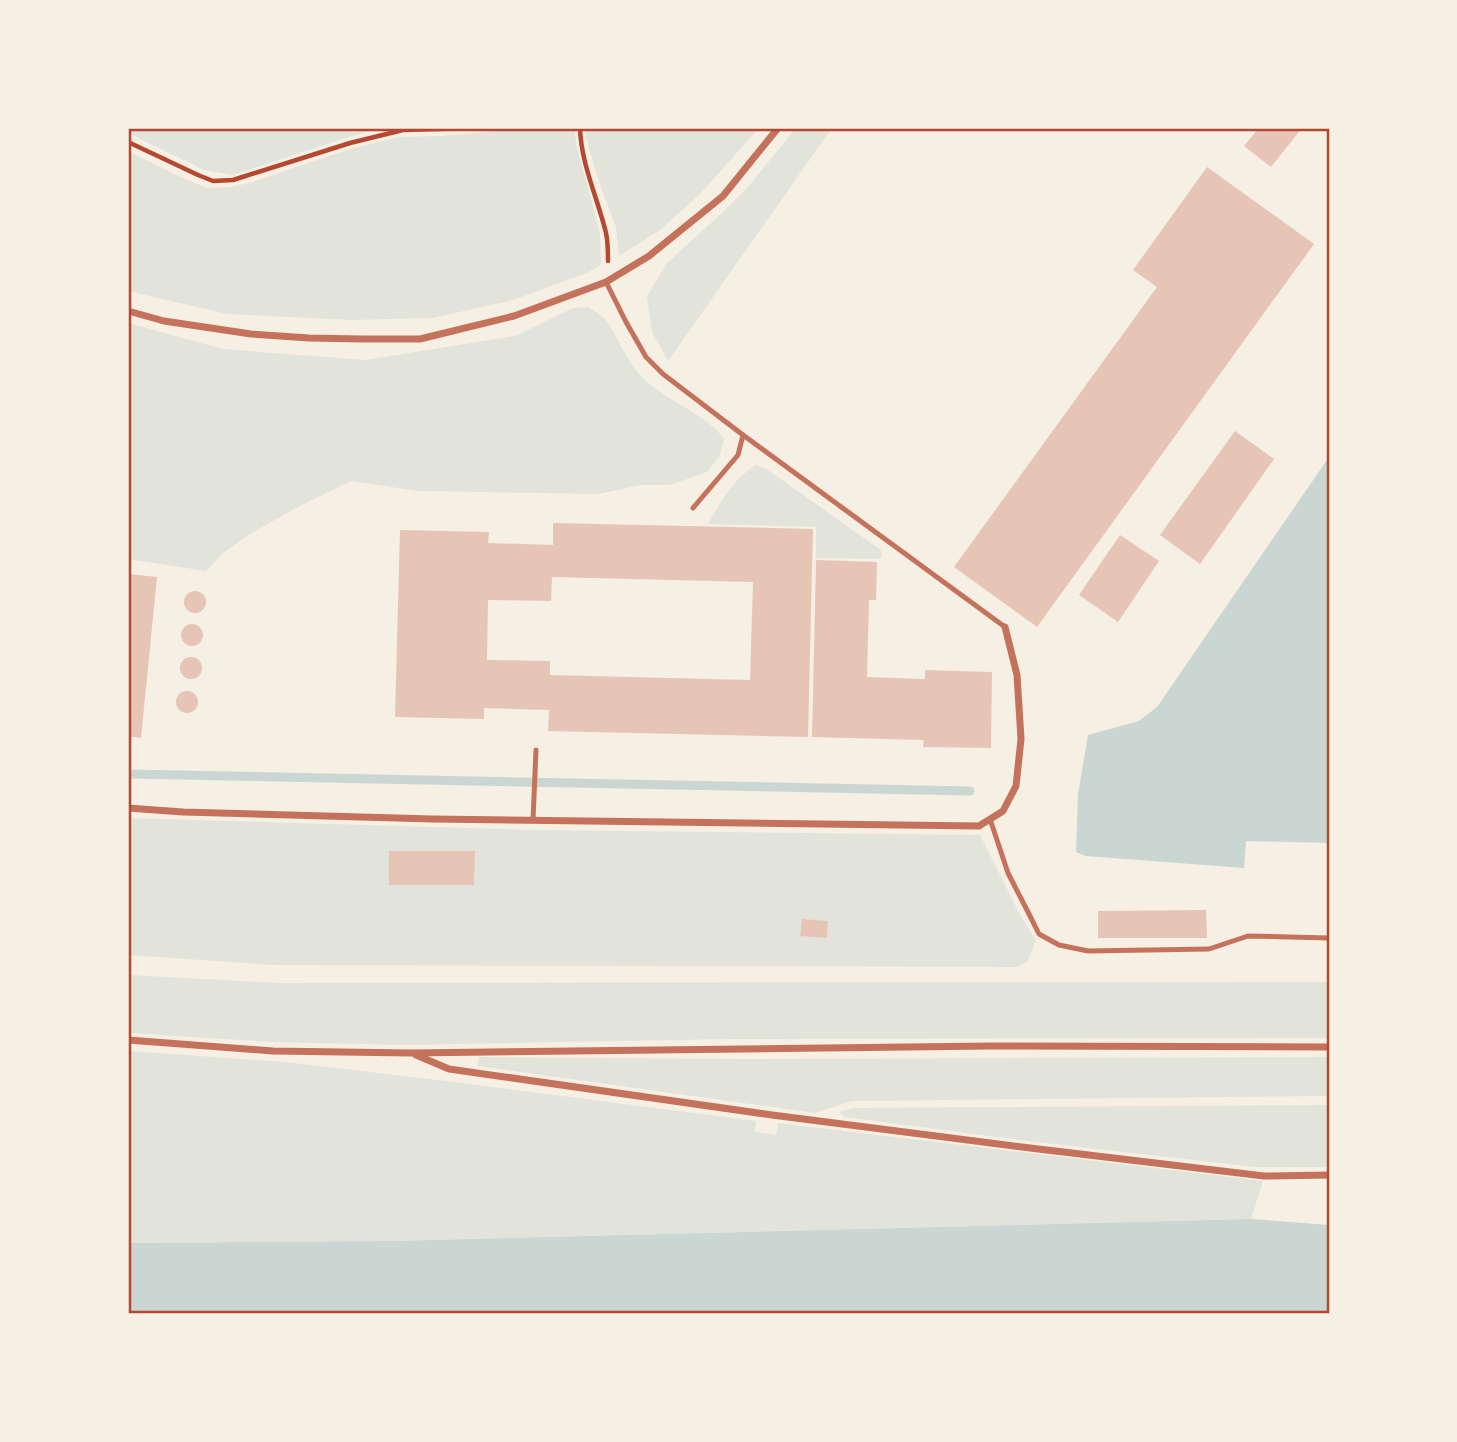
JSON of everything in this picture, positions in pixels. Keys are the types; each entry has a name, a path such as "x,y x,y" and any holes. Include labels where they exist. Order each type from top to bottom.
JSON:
{"street":[{"path":"128,311 164,321 251,334 309,338 420,339 514,316 606,282 649,256 723,196 778,128"},
{"path":"128,808 210,813 533,820 979,826 1003,811 1016,786 1021,739 1017,676 1005,626"},
{"path":"128,1040 273,1051 410,1053 990,1046 1329,1047"},
{"path":"410,1053 449,1069 786,1116 1264,1176 1329,1175"}],"lane":[{"path":"606,282 646,357 663,374 1005,626"},
{"path":"693,508 738,455 743,435"},
{"path":"533,820 536,750"},
{"path":"990,819 1008,873 1028,914 1039,934 1059,945 1088,951 1209,949 1248,936 1329,938"}],"path":[{"path":"128,142 213,181 233,180 350,143 403,130 474,128"},
{"path":"580,128 590,181 607,236 606,282"}],"shaded area":[{"path":"128,128 383,128 233,175 204,170 128,133"},
{"path":"522,128 574,128 600,233 601,265 587,273 513,300 432,318 351,320 227,314 128,291 128,151 208,188 231,187 350,149 398,137 441,136"},
{"path":"586,128 759,128 701,193 660,230 619,256 616,227 600,185 586,138"},
{"path":"796,128 832,128 668,361 652,332 647,297 666,264 747,188"},
{"path":"588,307 606,320 631,363 650,385 707,422 724,439 719,457 707,472 670,485 640,485 599,494 418,491 351,481 250,534 223,553 206,571 128,559 128,323 223,349 365,360 515,336 573,308"},
{"path":"1329,457 1329,843 1246,841 1244,868 1086,856 1076,852 1078,794 1088,735 1139,721 1157,707"},
{"path":"756,465 765,468 881,550 882,556 879,559 816,558 816,527 708,524 734,484"},
{"path":"128,818 531,830 980,835 1020,915 1036,940 1028,961 1018,967 273,965 128,955"},
{"path":"128,975 282,983 1329,982 1329,1038 732,1039 406,1045 271,1042 128,1033"},
{"path":"128,1051 285,1062 756,1121 755,1132 776,1135 778,1123 1263,1181 1251,1219 392,1241 128,1243"},
{"path":"479,1057 1329,1057 1329,1096 852,1101 815,1113 478,1066"},
{"path":"1329,1105 1329,1167 1254,1167 845,1117 839,1112 853,1108"},
{"path":"1251,1219 1329,1225 1329,1314 128,1314 128,1243 392,1241"}],"building":[{"path":"1259,128 1302,128 1271,167 1244,146"},
{"path":"1207,167 1314,244 1037,627 954,567 1157,287 1133,270"},
{"path":"1235,431 1274,459 1200,564 1160,535"},
{"path":"553,523 813,529 808,737 548,731 549,710 484,708 484,719 395,717 400,530 489,532 488,543 553,545","holes":["552,577 753,582 750,680 550,675 550,661 487,660 488,600 551,601"]},
{"path":"1120,535 1159,561 1118,622 1079,595"},
{"path":"816,560 877,562 876,600 869,600 867,677 925,679 925,670 992,672 991,748 923,747 924,740 812,737"},
{"path":"128,574 157,577 141,738 128,736"},
{"path":"195,591 203,594 206,602 203,610 195,613 187,610 184,602 187,594"},
{"path":"192,624 200,627 203,635 200,643 192,646 184,643 181,635 184,627"},
{"path":"191,657 199,660 202,668 199,676 191,679 183,676 180,668 183,660"},
{"path":"187,691 195,694 198,702 195,710 187,713 179,710 176,702 179,694"},
{"path":"389,851 475,851 474,885 389,885"},
{"path":"1206,910 1207,938 1098,938 1098,911"},
{"path":"802,919 828,921 827,938 800,936"}],"waterway":[{"path":"128,774 970,791"}]}
